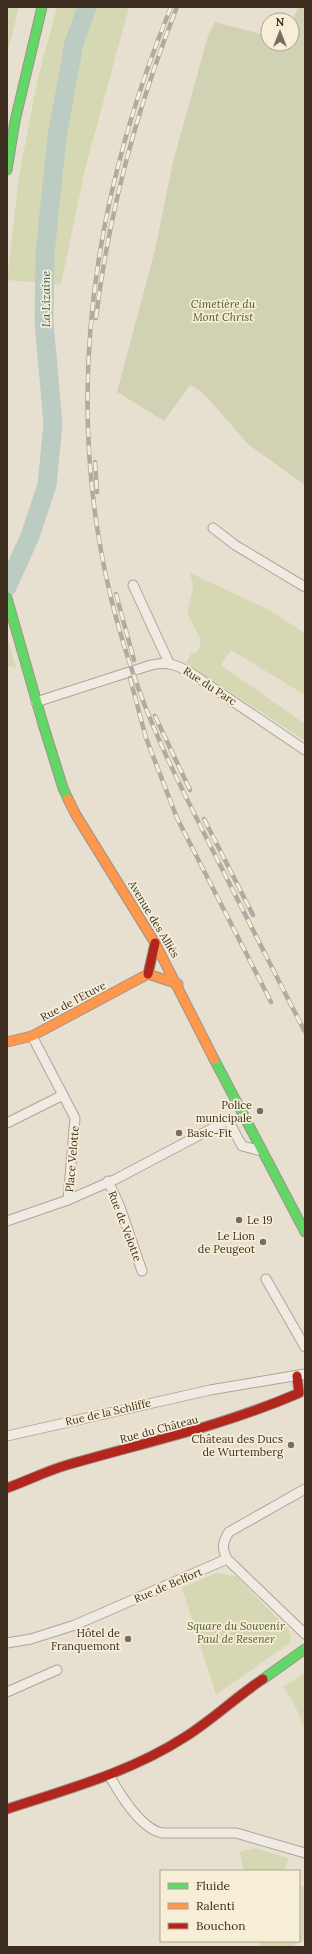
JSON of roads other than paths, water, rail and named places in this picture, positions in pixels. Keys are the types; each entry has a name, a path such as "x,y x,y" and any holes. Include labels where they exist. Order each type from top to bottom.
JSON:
{"main road":[{"path":"7,170 15,121 42,7"},
{"name":"Avenue des Alliés","path":"7,598 36,702 63,788 76,815 155,943 178,984 262,1151 305,1232"},
{"path":"155,943 148,974 178,984"},
{"name":"Rue de l'Etuve","path":"7,1042 32,1036 148,974"},
{"name":"Rue du Château","path":"7,1488 66,1465 209,1428 258,1411 299,1394 301,1375"},
{"path":"7,1809 109,1775 135,1764 185,1737 305,1649"}],"street":[{"path":"213,528 235,545 305,587"},
{"path":"133,585 169,663"},
{"name":"Rue du Parc","path":"36,702 151,665 169,663 190,673 305,750"},
{"path":"7,1123 63,1095 32,1036"},
{"name":"Place Velotte","path":"63,1095 75,1118 68,1200"},
{"path":"7,1221 68,1200 108,1182 228,1120 242,1146 262,1151"},
{"name":"Rue de Velotte","path":"108,1182 120,1207 142,1271"},
{"path":"266,1279 305,1346"},
{"name":"Rue de la Schliffe","path":"7,1436 210,1390 301,1375"},
{"path":"305,1489 229,1532 223,1545 223,1552 228,1559 305,1634"},
{"name":"Rue de Belfort","path":"7,1643 31,1639 75,1625 228,1559"},
{"path":"7,1692 57,1670"},
{"path":"109,1775 127,1804 154,1831 162,1833 236,1833 305,1853"}],"waterway":[{"name":"La Lizaine","path":"7,587 30,536 47,485 53,424 44,322 45,253 57,137 74,43 87,7"}],"railway":[{"path":"171,7 140,91 116,175 99,260 89,346 88,432 96,518 113,604 147,712 185,796 305,1032"},
{"path":"96,318 109,238 126,160 149,83 177,7"},
{"path":"95,462 97,492"},
{"path":"116,594 134,660"},
{"path":"130,678 146,738 177,818 271,1002"},
{"path":"155,716 190,790"},
{"path":"204,819 253,915"}],"place":[{"name":"Police municipale","path":"260,1111"},
{"name":"Basic-Fit","path":"179,1133"},
{"name":"Le 19","path":"239,1220"},
{"name":"Le Lion de Peugeot","path":"263,1242"},
{"name":"Château des Ducs de Wurtemberg","path":"291,1445"},
{"name":"Hôtel de Franquemont","path":"128,1639"}],"park label":[{"name":"Cimetière du Mont Christ","path":"223,310"},
{"name":"Square du Souvenir Paul de Resener","path":"236,1632"}]}
